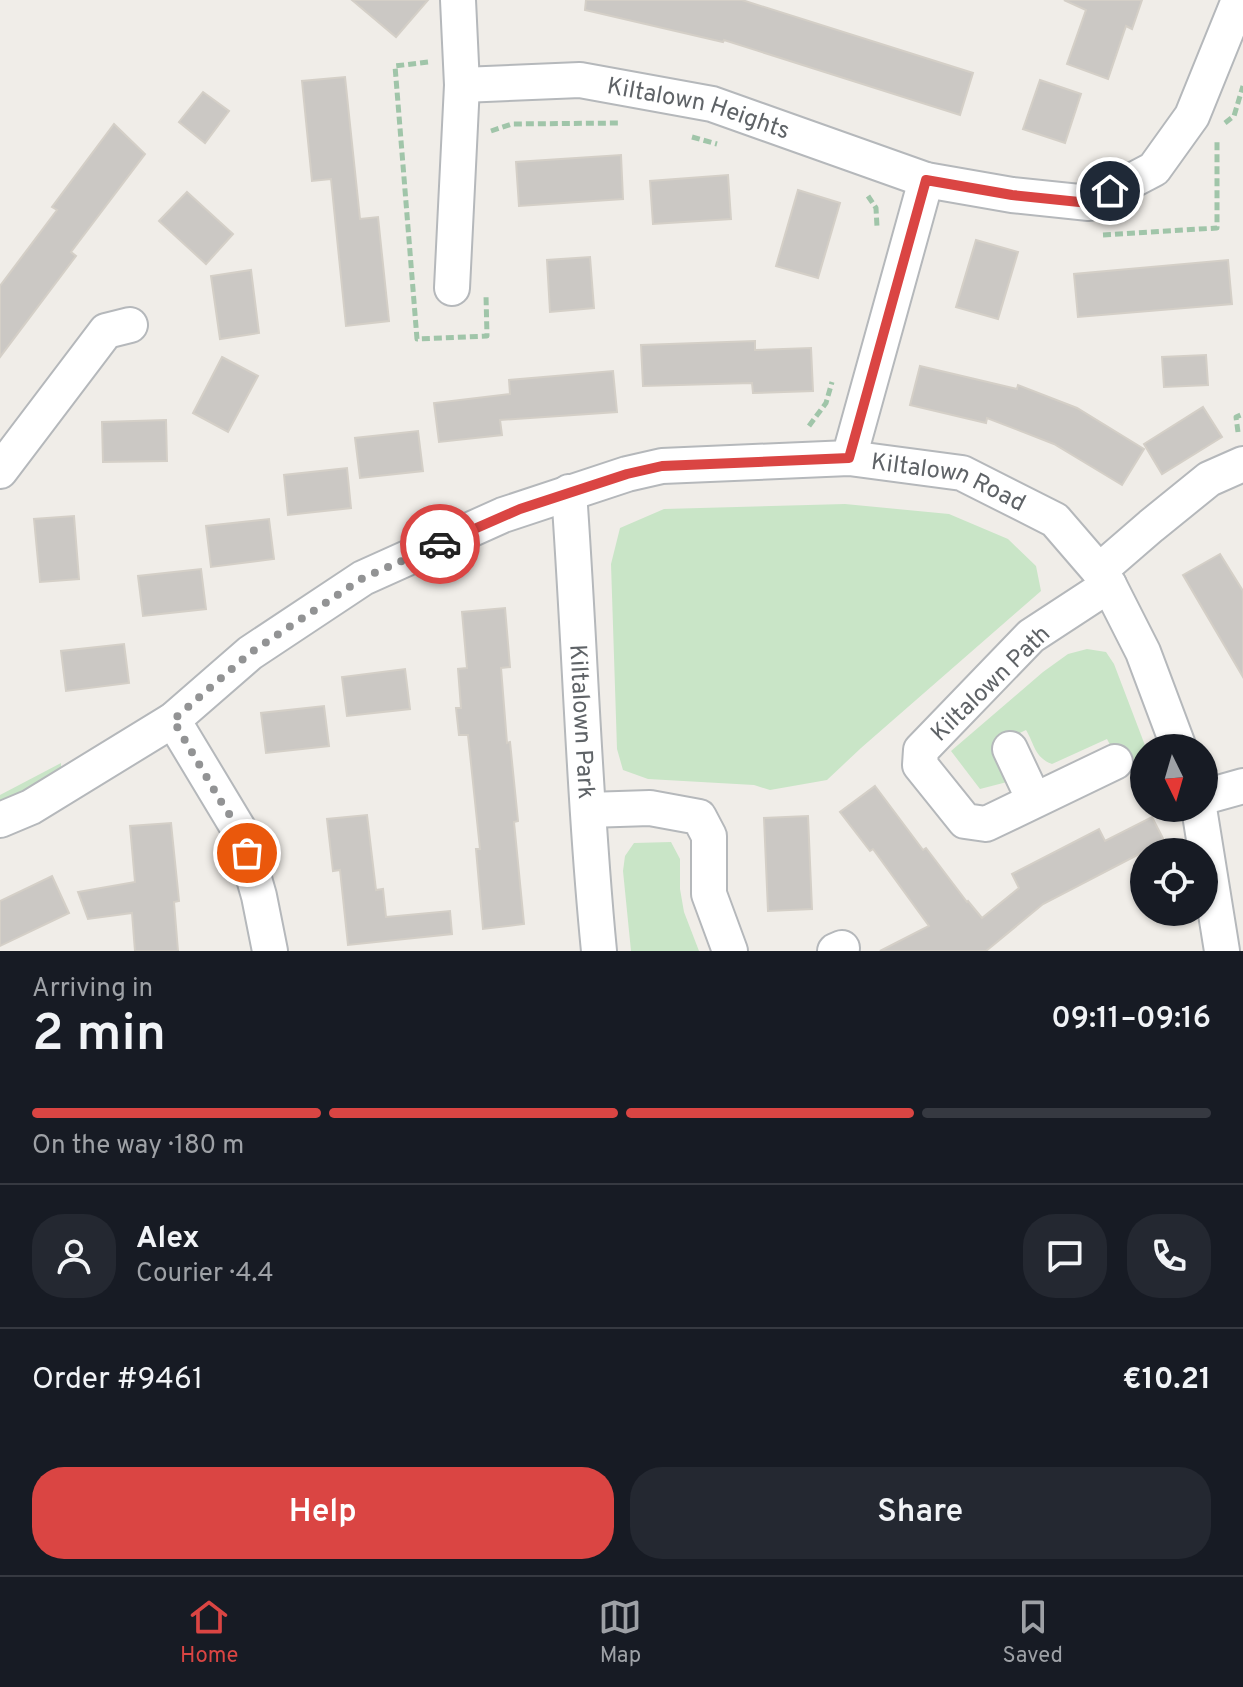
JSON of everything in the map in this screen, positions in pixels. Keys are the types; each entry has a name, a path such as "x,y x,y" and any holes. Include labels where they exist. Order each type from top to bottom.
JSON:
{"street":[{"path":"458,0 469,289"},
{"name":"Kiltalown Heights","path":"462,85 580,80 712,104 926,180 1012,195 1089,203 1154,169 1192,116 1239,0"},
{"path":"849,458 926,180"},
{"path":"0,471 106,331 130,325"},
{"name":"Kiltalown Path","path":"1115,762 986,824 965,821 920,765 921,750 1031,636 1104,578 1151,526 1241,451"},
{"name":"Kiltalown Road","path":"0,820 45,799 173,720 250,653 363,578 503,515 627,474 662,466 849,458 962,473 1055,520 1104,578 1143,652 1174,734"},
{"name":"Kiltalown Park","path":"569,492 599,951"},
{"path":"173,720 241,833 259,896 270,951"},
{"path":"1010,749 1034,800"},
{"path":"1218,793 1243,786"},
{"path":"588,810 650,808 699,817 709,836 709,894 730,951"},
{"path":"1201,822 1222,951"}],"path":[{"path":"437,61 395,66 417,339 487,336 469,289"},
{"path":"1098,235 1217,228 1217,130 1234,116 1243,85"},
{"path":"486,143 491,131 512,124 629,123"},
{"path":"687,135 730,148"},
{"path":"861,186 876,208 877,229"},
{"path":"806,430 826,403 835,374"},
{"path":"1241,451 1236,417 1243,414"}],"green space":[{"path":"845,504 949,514 1008,539 1036,566 1041,591 827,780 770,790 754,785 648,779 623,770 617,749 611,564 620,528 664,509"},
{"path":"1087,649 1106,652 1114,664 1141,734 1130,734 1130,772 1124,772 1107,739 1052,764 1038,754 1026,730 994,745 1007,782 980,789 951,751 1068,654"},
{"path":"61,763 61,772 0,803 0,795"},
{"path":"671,842 680,859 684,912 699,951 631,951 623,871 625,856 634,843"}],"building":[{"path":"352,0 428,0 396,37"},
{"path":"586,0 742,0 973,73 960,115 724,40 585,10"},
{"path":"1064,0 1142,0 1132,29 1126,26 1108,79 1067,64 1086,10"},
{"path":"345,77 360,219 378,217 389,321 346,326 331,179 312,181 302,81"},
{"path":"1040,80 1081,94 1065,143 1023,129"},
{"path":"203,92 229,111 205,143 179,122"},
{"path":"114,124 145,154 71,252 76,256 0,357 0,286 57,210 52,207"},
{"path":"621,155 623,199 519,206 516,162"},
{"path":"728,175 731,219 653,224 650,181"},
{"path":"798,190 840,203 818,278 776,266"},
{"path":"187,192 233,234 206,264 159,221"},
{"path":"976,240 1018,252 998,319 956,307"},
{"path":"590,257 594,308 550,312 547,260"},
{"path":"1228,260 1232,304 1078,317 1074,274"},
{"path":"251,270 259,333 220,339 211,276"},
{"path":"755,341 755,350 811,348 813,391 753,393 752,383 643,386 641,345"},
{"path":"1206,355 1208,385 1164,387 1162,357"},
{"path":"222,357 258,376 228,432 193,413"},
{"path":"920,366 1017,389 1018,385 1077,408 1144,449 1122,485 1054,444 987,418 986,423 910,405"},
{"path":"613,371 617,412 500,420 502,435 439,442 434,403 510,394 509,380"},
{"path":"1203,407 1222,437 1162,474 1144,444"},
{"path":"166,420 167,461 103,462 102,422"},
{"path":"418,431 423,471 360,478 355,438"},
{"path":"347,468 351,508 288,515 284,475"},
{"path":"74,516 79,579 40,582 34,519"},
{"path":"269,519 274,559 211,567 206,526"},
{"path":"1220,554 1243,591 1243,677 1183,575"},
{"path":"201,569 206,609 143,616 138,576"},
{"path":"505,608 510,667 501,668 518,821 514,822 524,924 483,929 476,849 480,849 468,735 459,735 456,708 461,708 458,669 467,668 462,612"},
{"path":"124,644 129,683 66,691 61,651"},
{"path":"405,669 410,709 347,716 342,677"},
{"path":"324,706 329,746 266,753 261,713"},
{"path":"875,786 923,850 926,848 982,918 1019,888 1012,874 1099,829 1105,841 1142,822 1155,822 1163,838 1130,838 1130,859 1043,904 986,951 880,951 929,926 873,849 870,851 840,812"},
{"path":"367,815 376,890 383,889 386,917 450,911 452,934 348,945 340,870 333,871 327,819"},
{"path":"808,816 812,909 768,911 764,818"},
{"path":"171,823 179,901 174,902 178,951 135,951 132,913 88,919 78,892 135,882 130,826"},
{"path":"52,876 69,913 0,946 0,901"}],"way so far":[{"path":"247,853 241,833 173,720 250,653 363,578 440,544"}],"route":[{"path":"440,544 520,509 627,474 662,466 849,458 926,180 1012,195 1089,203 1110,191"}]}
